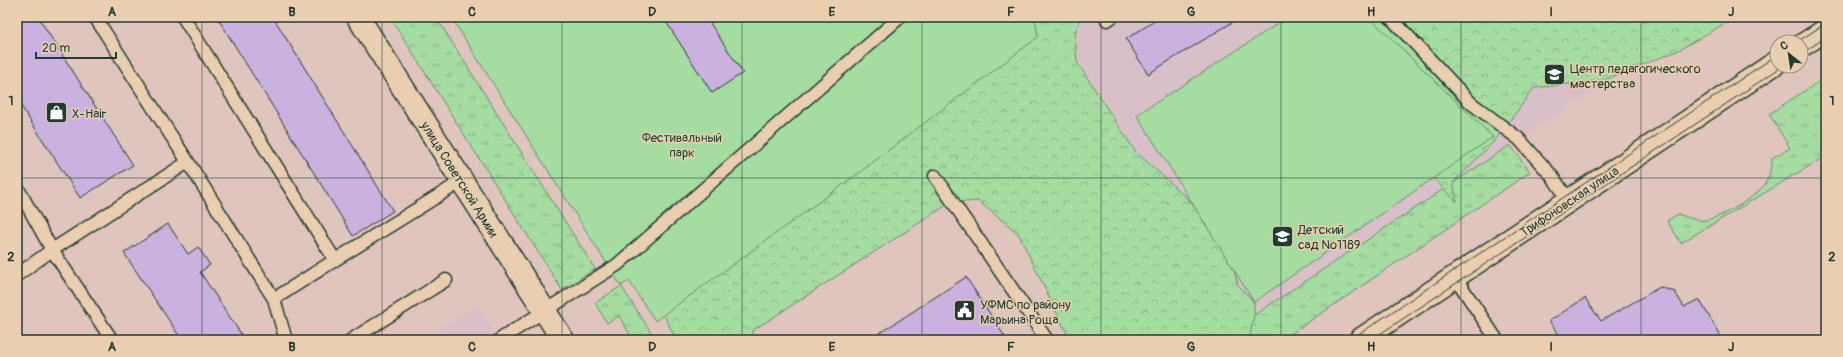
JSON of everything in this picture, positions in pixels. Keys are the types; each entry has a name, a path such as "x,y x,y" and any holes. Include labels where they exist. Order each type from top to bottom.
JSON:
{"street":[{"name":"улица Советской Армии","path":"358,17 563,340"},
{"path":"1809,41 1826,30"},
{"name":"Трифоновская улица","path":"1360,340 1769,67"}],"lane":[{"path":"94,17 188,162 274,299 286,340"},
{"path":"184,17 335,260"},
{"path":"1390,17 1471,103 1519,139 1551,175 1566,196 1572,198"},
{"path":"499,340 617,265 900,18"},
{"path":"17,275 52,250 188,162"},
{"path":"936,176 1047,340"},
{"path":"274,299 462,181"},
{"path":"17,187 52,250 112,340"},
{"path":"1455,277 1497,340"},
{"path":"351,340 446,280"}],"shaded area":[{"name":"Детский сад №1189","path":"1050,17 1710,17 1519,139 1245,322"},
{"path":"478,305 500,340 422,340"}],"green space":[{"path":"390,17 436,17 595,269 562,290"},
{"name":"Фестивальный парк","path":"451,17 1035,17 1038,37 856,175 655,321 629,281 621,286"},
{"path":"989,17 1081,17 1075,34 1077,62 1135,151 1190,201 1231,258 1238,285 1254,302 1254,316 1249,340 1070,340 1018,233 978,201 950,203 752,331 752,340 676,340 662,311"},
{"name":"Детский сад №1189","path":"1288,17 1369,17 1493,137 1254,302 1137,115"},
{"path":"1311,17 1736,17 1677,51 1604,80 1534,88 1497,138 1453,183 1457,202 1338,84"},
{"path":"1826,77 1826,156 1681,243 1667,221 1678,214 1698,220 1705,220 1720,216 1754,195 1765,184 1768,178 1772,158 1790,148 1769,114"},
{"path":"1510,145 1530,172 1282,340 1217,340"},
{"path":"621,286 656,340 633,340 619,316 607,323 595,303"}],"building":[{"path":"17,17 38,17 133,165 80,198 17,100"},
{"path":"217,17 273,17 393,211 353,236"},
{"path":"663,17 706,17 743,73 712,93"},
{"path":"1161,17 1241,17 1148,74 1126,39"},
{"path":"168,224 188,254 198,247 210,265 200,272 245,340 182,340 124,253"},
{"path":"966,277 1007,340 869,340"},
{"path":"1660,287 1675,292 1684,307 1699,299 1723,340 1563,340 1549,321 1585,298 1601,321"}],"tram line":[{"path":"1809,34 1826,23"},
{"path":"1809,49 1826,37"},
{"path":"1350,340 1769,60"},
{"path":"1371,340 1771,74"}],"place":[{"name":"Центр педагогического мастерства","path":"1555,75"},
{"name":"X-Hair","path":"56,113"},
{"name":"Детский сад №1189","path":"1282,236"},
{"name":"УФМС по району Марьина Роща","path":"965,311"}]}
